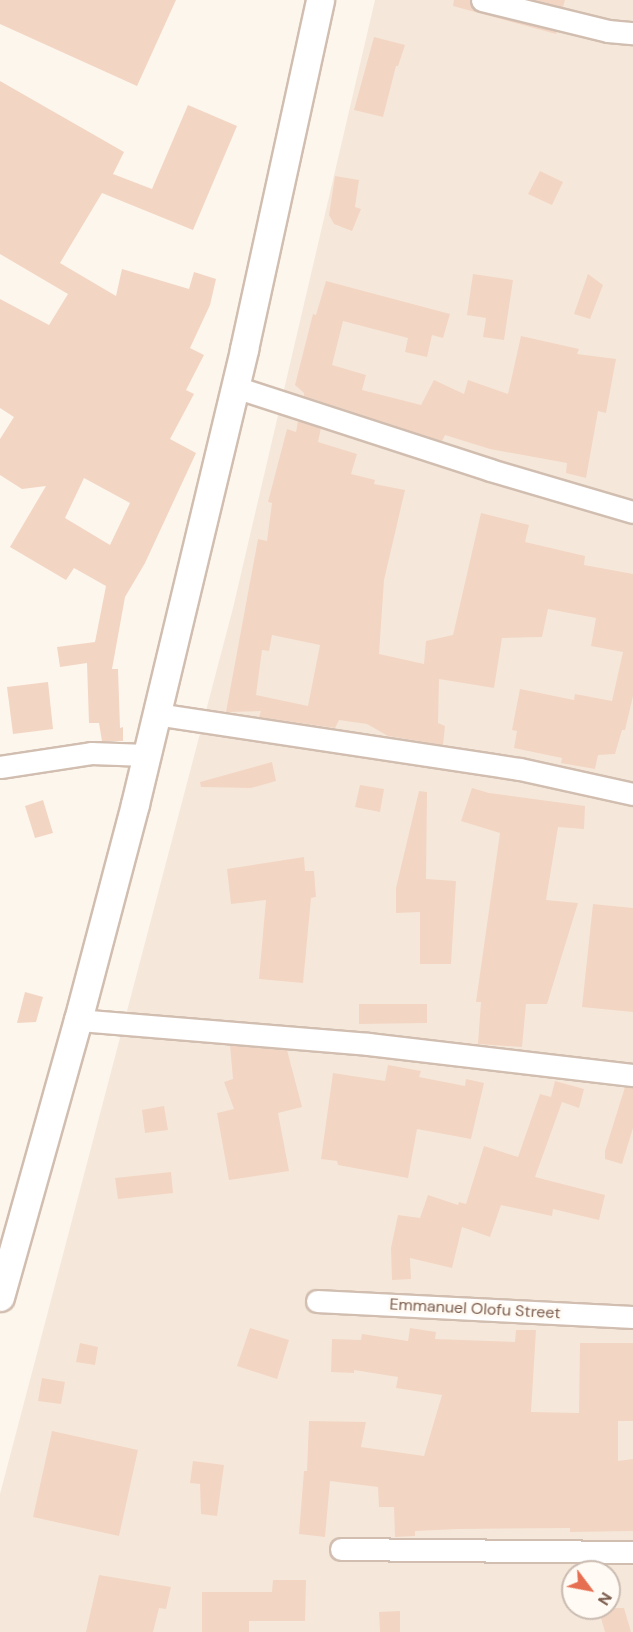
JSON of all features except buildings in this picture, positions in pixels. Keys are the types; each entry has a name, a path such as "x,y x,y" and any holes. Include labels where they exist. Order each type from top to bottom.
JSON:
{"street":[{"path":"0,1297 78,1020 146,755 235,387 320,0"},
{"path":"482,0 608,31 633,33"},
{"path":"235,387 490,470 633,512"},
{"path":"156,714 520,769 633,794"},
{"path":"0,767 51,757 91,753 146,755"},
{"path":"78,1020 368,1044 633,1075"},
{"name":"Emmanuel Olofu Street","path":"317,1301 633,1317"},
{"path":"341,1549 633,1552"}],"shaded area":[{"path":"375,0 633,0 633,1632 0,1632 0,1494 233,608"}]}
